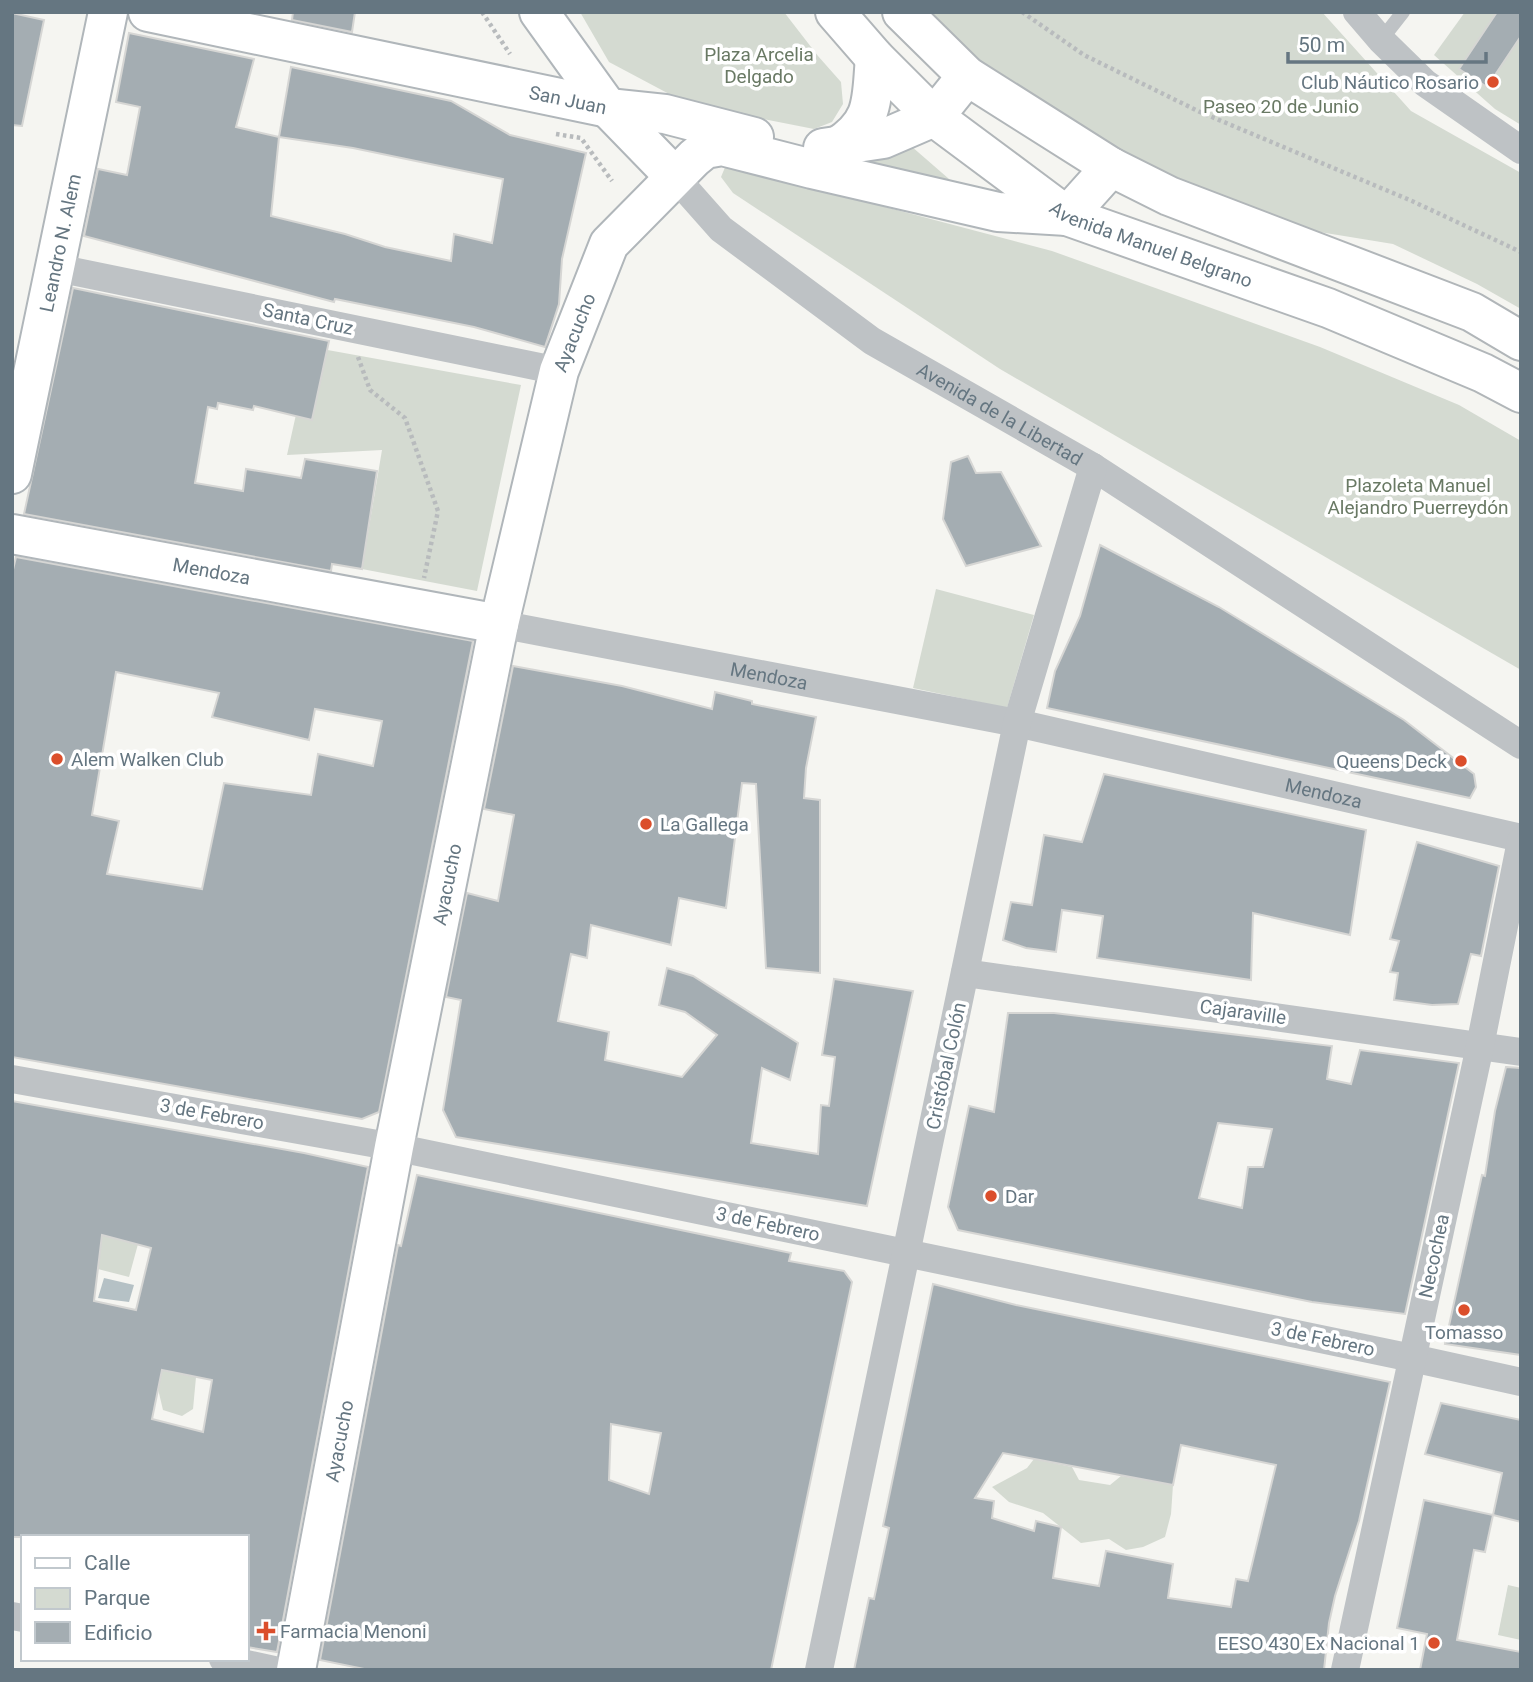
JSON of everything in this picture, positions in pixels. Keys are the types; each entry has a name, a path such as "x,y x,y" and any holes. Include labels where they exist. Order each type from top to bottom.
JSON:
{"main road":[{"name":"Leandro N. Alem","path":"12,474 57,268 108,12"},
{"name":"San Juan","path":"148,12 608,108 665,114 811,150 883,139 934,117 967,76"},
{"name":"Avenida de la Libertad","path":"540,12 608,108 674,176"},
{"name":"Avenida Manuel Belgrano","path":"835,12 875,58 934,117 1067,216 1328,308 1483,373 1521,393"},
{"path":"902,12 967,76 1111,167 1169,196 1472,312 1521,341"},
{"path":"838,146 855,134 865,121 870,105 875,58"},
{"name":"Ayacucho","path":"296,1670 394,1147 499,624 559,371 609,244 674,176 705,149 722,146 998,212 1067,216"},
{"path":"1067,216 1111,167"},
{"name":"Mendoza","path":"12,534 499,624"}],"street":[{"path":"1357,12 1425,83 1521,150"},
{"name":"Avenida de la Libertad","path":"674,176 721,229 872,341 1093,467 1521,745"},
{"name":"Santa Cruz","path":"57,268 559,371"},
{"name":"Cristóbal Colón","path":"819,1670 1017,723 1093,467"},
{"name":"Mendoza","path":"499,624 1017,723 1521,840"},
{"name":"Necochea","path":"1345,1670 1480,1046 1521,840"},
{"name":"Cajaraville","path":"965,973 1521,1052"},
{"name":"3 de Febrero","path":"12,1079 394,1147 1521,1382"},
{"path":"232,1661 274,1670"}],"lane":[{"path":"1381,40 1403,12"}],"path":[{"path":"482,12 512,57"},
{"path":"1022,12 1084,55 1189,106 1412,201 1521,251"},
{"path":"556,134 581,138 612,181"},
{"path":"347,327 370,390 405,418 438,511 417,609"}],"green space":[{"name":"Plaza Arcelia Delgado","path":"580,12 784,12 841,82 843,104 832,122 814,129 688,104 609,62"},
{"name":"Paseo 20 de Junio","path":"929,12 1322,12 1411,111 1521,173 1521,309 1477,284 1393,244 1295,228 1213,204 1094,143 1068,116 998,79"},
{"name":"Club Náutico Rosario","path":"1465,12 1521,12 1521,125 1495,109 1434,55"},
{"path":"911,146 964,192 854,168"},
{"name":"Plazoleta Manuel Alejandro Puerreydón","path":"726,165 1052,251 1320,347 1459,405 1521,441 1521,670 1000,369 733,193 721,177"},
{"path":"311,347 521,385 477,591 362,569 382,450 287,455"},
{"path":"936,589 1034,615 1007,708 913,688"},
{"path":"22,1168 138,1244 129,1277 12,1247"},
{"path":"161,1370 196,1377 193,1409 182,1416 163,1410 158,1389"},
{"path":"1034,1459 1072,1467 1079,1480 1110,1485 1121,1476 1173,1485 1171,1514 1165,1537 1143,1547 1126,1550 1109,1539 1081,1543 1043,1513 1009,1502 992,1487 1027,1468"},
{"path":"1508,1585 1521,1588 1521,1640 1498,1635"}],"shaded area":[{"path":"104,1278 134,1285 129,1302 98,1298"}],"building":[{"path":"293,12 355,12 352,32 292,20"},
{"path":"1497,12 1521,12 1521,36 1487,87 1459,69"},
{"path":"12,13 44,20 22,126 12,125"},
{"path":"129,33 254,59 236,127 279,137 291,67 451,101 510,135 586,153 562,259 559,304 545,347 474,327 335,299 334,302 84,236 98,169 127,175 140,107 116,102","holes":["279,137 353,148 503,179 492,243 454,234 451,261 385,247 271,216"]},
{"path":"73,288 329,341 312,420 254,406 253,410 218,403 217,409 208,407 195,483 243,491 246,469 301,478 305,459 377,471 362,569 332,564 331,571 24,514"},
{"path":"968,456 976,473 1001,472 1041,546 966,566 943,519 951,462"},
{"path":"1100,545 1219,607 1404,720 1474,774 1476,787 1470,798 1047,708 1055,671 1080,616"},
{"path":"16,557 473,641 379,1112 362,1119 12,1057 12,574","holes":["116,672 219,693 212,717 309,740 315,709 382,721 373,766 318,754 311,795 224,783 202,889 107,874 119,821 92,815"]},
{"path":"513,666 622,686 712,709 715,692 752,701 752,704 816,717 806,768 804,798 820,800 820,973 766,968 756,784 742,783 726,908 679,898 671,945 591,925 587,958 571,954 558,1021 609,1032 605,1060 682,1077 717,1035 685,1012 659,1005 667,968 693,976 798,1043 790,1080 762,1068 751,1143 818,1154 821,1105 829,1106 835,1057 822,1055 834,979 913,991 867,1206 456,1137 443,1110 461,1000 446,997 467,893 498,901 514,815 484,809"},
{"path":"1104,774 1366,830 1350,935 1253,913 1251,980 1097,958 1103,916 1062,910 1056,952 1026,948 1003,940 1011,902 1032,905 1044,835 1082,842"},
{"path":"1417,842 1499,866 1481,956 1471,954 1458,1004 1432,1005 1394,1000 1398,973 1390,972 1399,941 1390,939"},
{"path":"1008,1013 1054,1013 1332,1046 1327,1079 1351,1084 1360,1050 1459,1063 1405,1314 1312,1302 958,1230 948,1207 969,1106 994,1112","holes":["1218,1123 1272,1129 1263,1167 1248,1167 1242,1208 1199,1198"]},
{"path":"1506,1067 1521,1068 1521,1355 1445,1344 1482,1175 1485,1176 1495,1111"},
{"path":"12,1101 368,1167 277,1652 248,1647 248,1535 12,1537","holes":["102,1235 151,1248 136,1310 94,1301","162,1370 212,1380 203,1432 152,1419"]},
{"path":"417,1175 791,1253 789,1261 844,1271 852,1282 771,1670 369,1670 320,1660 398,1245 401,1246","holes":["611,1424 661,1433 649,1494 609,1480"]},
{"path":"933,1284 1016,1305 1390,1382 1359,1521 1335,1596 1324,1670 854,1670 869,1598 874,1599 889,1528 883,1526","holes":["1181,1445 1276,1465 1248,1581 1236,1579 1231,1607 1168,1598 1173,1564 1106,1551 1099,1586 1053,1578 1061,1527 1036,1521 1034,1531 992,1518 994,1501 975,1498 1003,1453 1173,1485"]},
{"path":"1441,1403 1521,1420 1521,1522 1493,1515 1502,1473 1425,1454"},
{"path":"1424,1500 1493,1515 1485,1552 1474,1550 1457,1640 1521,1652 1521,1670 1420,1670 1427,1634 1397,1628"}],"place":[{"name":"Club Náutico Rosario","path":"1493,82"},
{"name":"Alem Walken Club","path":"57,759"},
{"name":"Queens Deck","path":"1461,761"},
{"name":"La Gallega","path":"646,824"},
{"name":"Dar","path":"991,1196"},
{"name":"Tomasso","path":"1464,1310"},
{"name":"Farmacia Menoni","path":"266,1631"},
{"name":"EESO 430 Ex Nacional 1","path":"1434,1643"}]}
